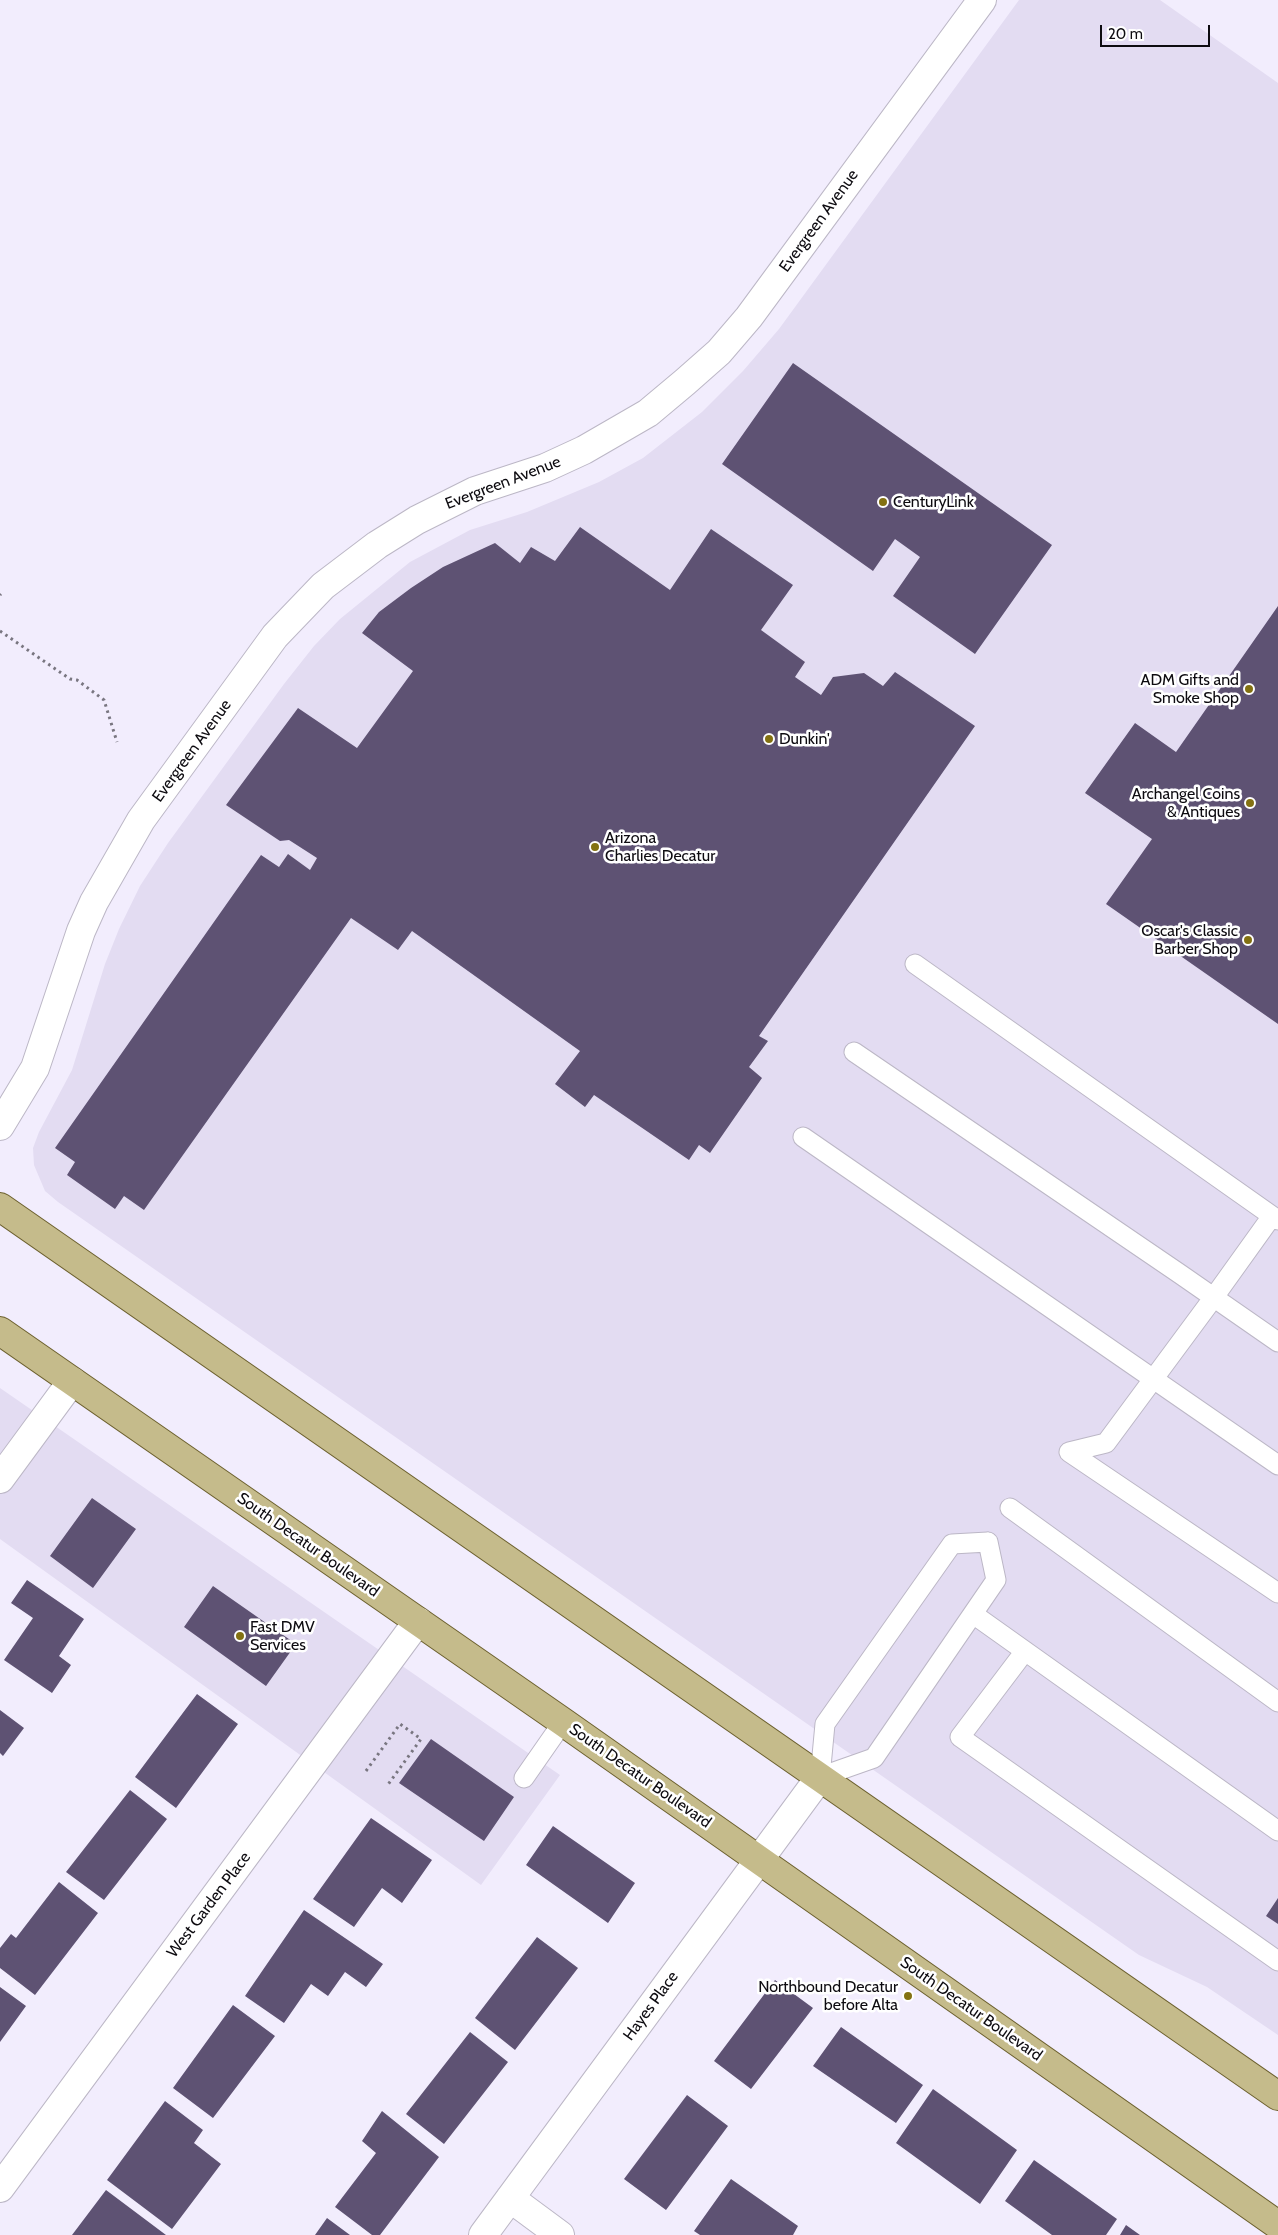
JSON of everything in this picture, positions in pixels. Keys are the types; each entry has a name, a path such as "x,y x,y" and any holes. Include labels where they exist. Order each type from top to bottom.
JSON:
{"main road":[{"path":"0,1207 1278,2096"},
{"name":"South Decatur Boulevard","path":"0,1330 563,1722 1278,2225"}],"street":[{"name":"Evergreen Avenue","path":"0,1126 35,1068 81,931 94,902 141,820 275,636 323,586 376,545 417,520 475,491 545,468 584,450 648,413 666,400 719,352 749,317 982,0"},
{"path":"0,1479 72,1381"},
{"name":"West Garden Place","path":"0,2188 418,1621"},
{"name":"Hayes Place","path":"483,2235 820,1777"},
{"path":"510,2198 560,2235"}],"lane":[{"path":"915,964 1275,1218 1106,1443 1069,1452 1278,1593"},
{"path":"854,1052 1278,1342"},
{"path":"804,1137 1278,1465"},
{"path":"1010,1508 1278,1702"},
{"path":"988,1542 996,1580 874,1758 820,1777 825,1724 952,1544 988,1542"},
{"path":"973,1614 1278,1831"},
{"path":"1025,1651 960,1737 1278,1961"},
{"path":"524,1778 563,1722"}],"path":[{"path":"0,631 104,700 116,742"},
{"path":"366,1771 400,1724 421,1739 387,1786"}],"shaded area":[{"path":"1019,0 1160,0 1278,83 1278,2035 1207,1987 1139,1955 58,1202 45,1191 34,1165 33,1148 39,1132 72,1070 105,964 119,929 140,886 168,843 314,646 340,619 410,562 470,530 527,512 599,482 643,458 702,412 743,371 779,329"},
{"path":"0,1388 560,1775 481,1885 0,1539"}],"building":[{"name":"CenturyLink","path":"793,363 1052,545 975,654 893,596 920,557 895,539 873,571 722,464"},
{"name":"Arizona Charlies Decatur","path":"580,527 670,590 711,529 793,585 761,630 805,662 795,677 821,695 833,677 864,673 883,686 895,672 975,726 759,1036 768,1041 749,1067 762,1078 710,1153 699,1145 689,1160 594,1095 585,1107 555,1084 580,1051 412,931 398,950 351,918 144,1210 124,1196 115,1209 67,1175 75,1162 55,1148 261,855 279,867 288,854 310,870 317,858 289,840 280,841 226,805 298,708 357,748 413,671 362,633 379,612 443,567 495,543 520,563 531,547 555,561"},
{"path":"1278,606 1278,1024 1106,904 1152,839 1085,793 1135,723 1176,752"},
{"path":"92,1498 136,1529 93,1588 50,1556"},
{"path":"27,1580 84,1619 59,1656 71,1665 52,1693 4,1660 33,1618 11,1603"},
{"name":"Fast DMV Services","path":"213,1586 296,1644 266,1686 184,1627"},
{"path":"197,1694 238,1724 176,1808 135,1777"},
{"path":"0,1710 24,1728 3,1756 0,1753"},
{"path":"431,1739 514,1797 484,1841 399,1783"},
{"path":"130,1790 167,1819 104,1900 66,1872"},
{"path":"371,1818 432,1860 402,1903 382,1888 354,1927 313,1899"},
{"path":"553,1826 635,1883 608,1923 526,1865"},
{"path":"59,1882 98,1913 35,1995 0,1968 0,1948 11,1934 16,1938"},
{"path":"1278,1898 1278,1924 1266,1916"},
{"path":"304,1910 383,1964 366,1987 345,1972 328,1996 311,1984 284,2023 245,1996"},
{"path":"537,1937 578,1968 515,2050 475,2018"},
{"path":"775,1980 813,2008 751,2089 714,2061"},
{"path":"0,1987 26,2006 0,2042"},
{"path":"233,2005 275,2036 213,2118 173,2088"},
{"path":"841,2027 923,2085 896,2123 813,2066"},
{"path":"470,2032 508,2062 444,2144 406,2114"},
{"path":"933,2089 1017,2150 980,2204 896,2143"},
{"path":"687,2095 728,2126 666,2210 624,2179"},
{"path":"165,2101 203,2130 194,2143 221,2164 172,2229 107,2180"},
{"path":"382,2111 439,2157 380,2235 372,2235 335,2207 376,2153 362,2141"},
{"path":"1034,2160 1117,2219 1106,2235 1052,2235 1005,2201"},
{"path":"731,2179 798,2226 793,2235 700,2235 694,2231"},
{"path":"106,2190 166,2235 72,2235"},
{"path":"327,2218 350,2235 315,2235"},
{"path":"1126,2225 1140,2235 1120,2235"}],"place":[{"name":"CenturyLink","path":"883,502"},
{"name":"ADM Gifts and Smoke Shop","path":"1249,689"},
{"name":"Dunkin'","path":"769,739"},
{"name":"Archangel Coins & Antiques","path":"1250,803"},
{"name":"Arizona Charlies Decatur","path":"595,847"},
{"name":"Oscar's Classic Barber Shop","path":"1248,940"},
{"name":"Fast DMV Services","path":"240,1636"},
{"name":"Northbound Decatur before Alta","path":"908,1996"}]}
